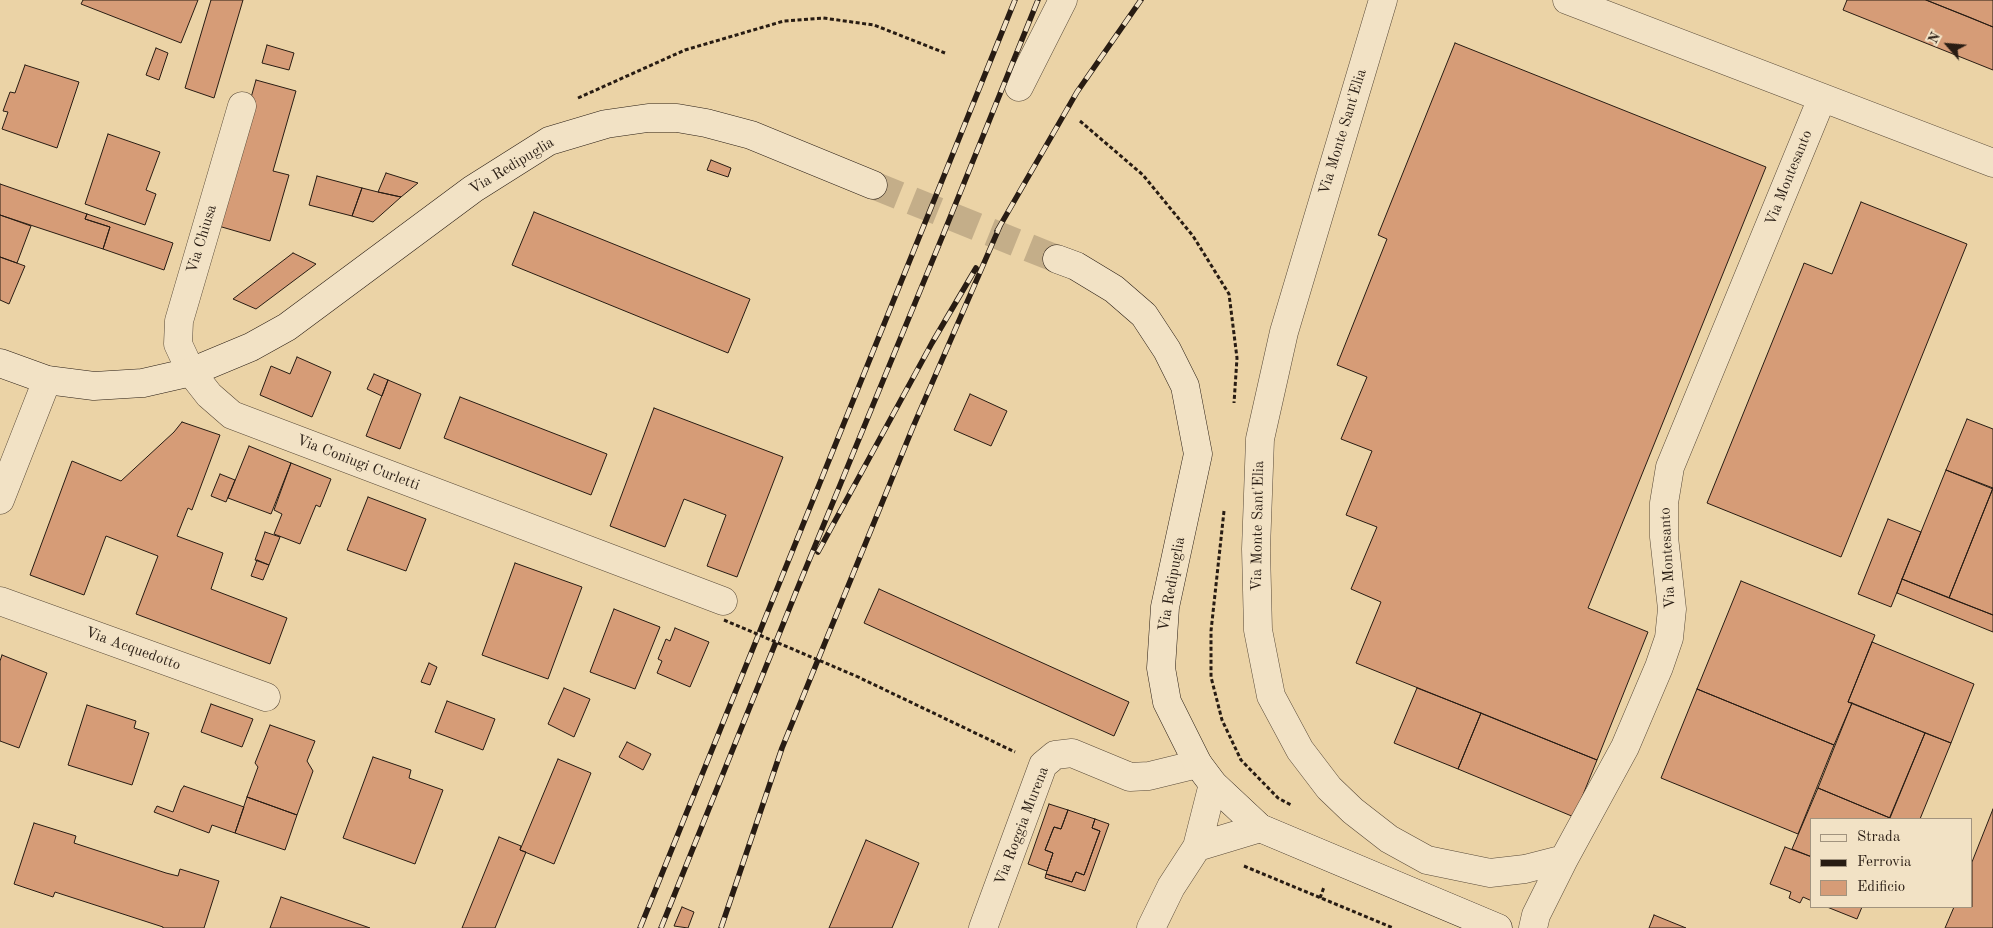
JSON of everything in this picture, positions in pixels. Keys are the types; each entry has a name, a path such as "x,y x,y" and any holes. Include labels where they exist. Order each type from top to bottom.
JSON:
{"street":[{"path":"1019,87 1064,0"},
{"name":"Via Monte Sant'Elia","path":"1382,0 1284,332 1260,438 1256,530 1258,630 1271,696 1300,750 1329,788 1353,811 1396,843 1427,860 1490,873 1525,869 1564,859"},
{"path":"1567,0 1993,163"},
{"name":"Via Montesanto","path":"1533,928 1536,915 1564,859 1626,747 1659,668 1669,638 1672,609 1664,537 1664,503 1670,467 1822,98"},
{"name":"Via Chiusa","path":"192,372 178,344 179,321 242,106"},
{"name":"Via Redipuglia","path":"192,372 251,347 287,327 472,189 549,142 606,124 648,118 676,118 706,123 751,134 873,185"},
{"name":"Via Redipuglia","path":"1057,259 1076,266 1114,289 1144,315 1167,350 1185,386 1198,454 1165,607 1161,668 1168,702 1205,774 1260,828 1498,928"},
{"path":"0,363 47,380 94,386 143,383 192,372"},
{"name":"Via Coniugi Curletti","path":"192,372 209,395 232,415 723,610"},
{"path":"0,500 47,380"},
{"name":"Via Acquedotto","path":"0,601 266,697"},
{"name":"Via Roggia Murena","path":"983,928 1043,765 1055,755 1072,753 1130,777 1205,774"},
{"path":"1151,928 1171,887 1197,847 1205,774"},
{"path":"1197,847 1260,828"}],"path":[{"path":"723,610 965,730 1043,765"},
{"path":"1241,865 1393,928"}],"building":[{"path":"83,0 198,0 181,43 81,4"},
{"path":"211,0 243,0 214,98 185,88"},
{"path":"1847,0 1926,0 1993,27 1993,70 1843,10"},
{"path":"1926,0 1993,0 1993,27 1969,17"},
{"path":"1455,43 1766,167 1588,608 1648,632 1597,760 1356,663 1381,602 1351,589 1377,527 1346,515 1372,451 1341,439 1367,377 1337,365 1387,239 1378,235"},
{"path":"267,45 294,53 289,70 262,63"},
{"path":"156,48 168,53 159,80 146,75"},
{"path":"25,65 79,82 57,148 2,129 8,112 3,111 10,92 15,93"},
{"path":"256,80 296,91 273,171 289,175 270,241 215,225"},
{"path":"108,134 160,152 146,190 156,194 145,225 85,204"},
{"path":"711,160 731,168 728,177 707,170"},
{"path":"386,173 418,183 401,197 378,192"},
{"path":"317,176 362,188 352,216 309,205"},
{"path":"0,184 87,214 85,219 110,227 103,249 0,215"},
{"path":"362,188 401,197 373,222 352,216"},
{"path":"1861,202 1967,244 1841,557 1707,503 1804,263 1832,274"},
{"path":"534,212 750,299 728,353 512,265"},
{"path":"87,214 173,243 164,270 103,249 110,227 85,219"},
{"path":"0,215 31,226 17,263 0,257"},
{"path":"293,253 316,264 256,309 233,299"},
{"path":"0,257 25,266 9,304 0,300"},
{"path":"297,357 331,372 312,417 260,395 271,366 290,374"},
{"path":"374,374 388,380 382,396 367,389"},
{"path":"388,380 421,394 400,449 366,436"},
{"path":"970,394 1007,411 991,446 954,430"},
{"path":"460,397 607,454 591,495 444,438"},
{"path":"654,408 783,457 737,577 707,566 726,515 684,499 665,547 610,526"},
{"path":"1967,419 1993,429 1993,489 1946,470"},
{"path":"182,422 220,435 192,510 188,508 177,536 223,553 211,589 287,618 270,664 136,614 158,556 106,536 84,595 30,575 72,461 121,481 174,432"},
{"path":"249,446 291,463 271,514 228,498"},
{"path":"291,463 331,479 320,507 316,505 300,544 274,534 282,514 274,510"},
{"path":"1946,470 1993,488 1949,598 1902,579"},
{"path":"220,474 235,480 226,502 211,496"},
{"path":"1993,488 1993,615 1949,598"},
{"path":"368,497 426,519 406,571 347,550"},
{"path":"1888,519 1921,532 1891,607 1858,594"},
{"path":"265,532 280,537 269,565 255,560"},
{"path":"257,560 269,565 263,580 251,576"},
{"path":"515,563 582,587 548,679 482,655"},
{"path":"1902,579 1993,615 1993,632 1897,593"},
{"path":"1741,581 1875,635 1848,702 1852,703 1834,745 1697,689"},
{"path":"879,589 1129,702 1114,736 864,623"},
{"path":"614,609 660,627 635,689 590,672"},
{"path":"675,628 709,642 690,687 657,673 662,661 658,659 666,639 670,641"},
{"path":"1872,642 1974,684 1951,743 1848,702"},
{"path":"2,655 47,673 19,748 0,741 0,661"},
{"path":"429,663 437,667 430,685 421,682"},
{"path":"564,688 590,699 574,737 548,724"},
{"path":"1417,688 1481,713 1458,769 1394,743"},
{"path":"1697,689 1834,745 1798,834 1661,778"},
{"path":"447,701 495,719 483,750 435,732"},
{"path":"1852,703 1925,733 1890,818 1818,788"},
{"path":"211,704 253,719 242,747 201,732"},
{"path":"87,705 136,721 134,728 149,733 132,785 68,765"},
{"path":"1481,713 1597,760 1574,817 1458,769"},
{"path":"270,725 315,741 307,761 313,771 297,815 247,797 258,767 255,763"},
{"path":"1925,733 1951,743 1920,818 1889,818"},
{"path":"627,742 651,754 643,770 619,757"},
{"path":"373,757 411,770 409,778 443,790 415,864 343,838"},
{"path":"558,759 591,773 554,864 520,850"},
{"path":"184,786 244,807 235,833 212,825 209,833 154,812 157,806 173,812"},
{"path":"1818,788 1890,818 1810,818 1810,856 1792,849"},
{"path":"247,797 297,815 285,850 235,833"},
{"path":"1049,804 1068,810 1061,829 1054,827 1045,850 1053,853 1047,871 1028,864"},
{"path":"1993,809 1993,928 1945,928 1954,908 1973,908 1973,859"},
{"path":"1068,810 1095,819 1092,828 1100,831 1084,875 1076,872 1072,882 1046,874 1053,853 1045,850 1054,827 1061,829"},
{"path":"1095,819 1109,824 1085,891 1045,878 1046,874 1072,882 1076,872 1084,875 1100,831 1092,828"},
{"path":"34,823 76,836 74,843 166,873 178,876 180,869 219,881 204,928 163,928 55,892 53,897 14,884"},
{"path":"499,837 521,846 520,850 526,852 495,928 462,928"},
{"path":"866,840 919,863 892,928 829,928"},
{"path":"1785,847 1810,856 1810,900 1803,897 1800,903 1789,898 1791,892 1770,884"},
{"path":"281,897 370,928 270,928"},
{"path":"682,907 694,912 688,928 674,926"},
{"path":"1830,908 1862,908 1857,919"},
{"path":"1654,915 1686,928 1649,928"}],"tunnel":[{"path":"873,185 1057,259"}],"railway":[{"path":"640,928 1015,0"},
{"path":"661,928 1038,0"},
{"path":"997,231 1077,92 1141,0"},
{"path":"721,928 782,748 913,427 1000,226"},
{"path":"818,552 932,343 976,268"}]}
